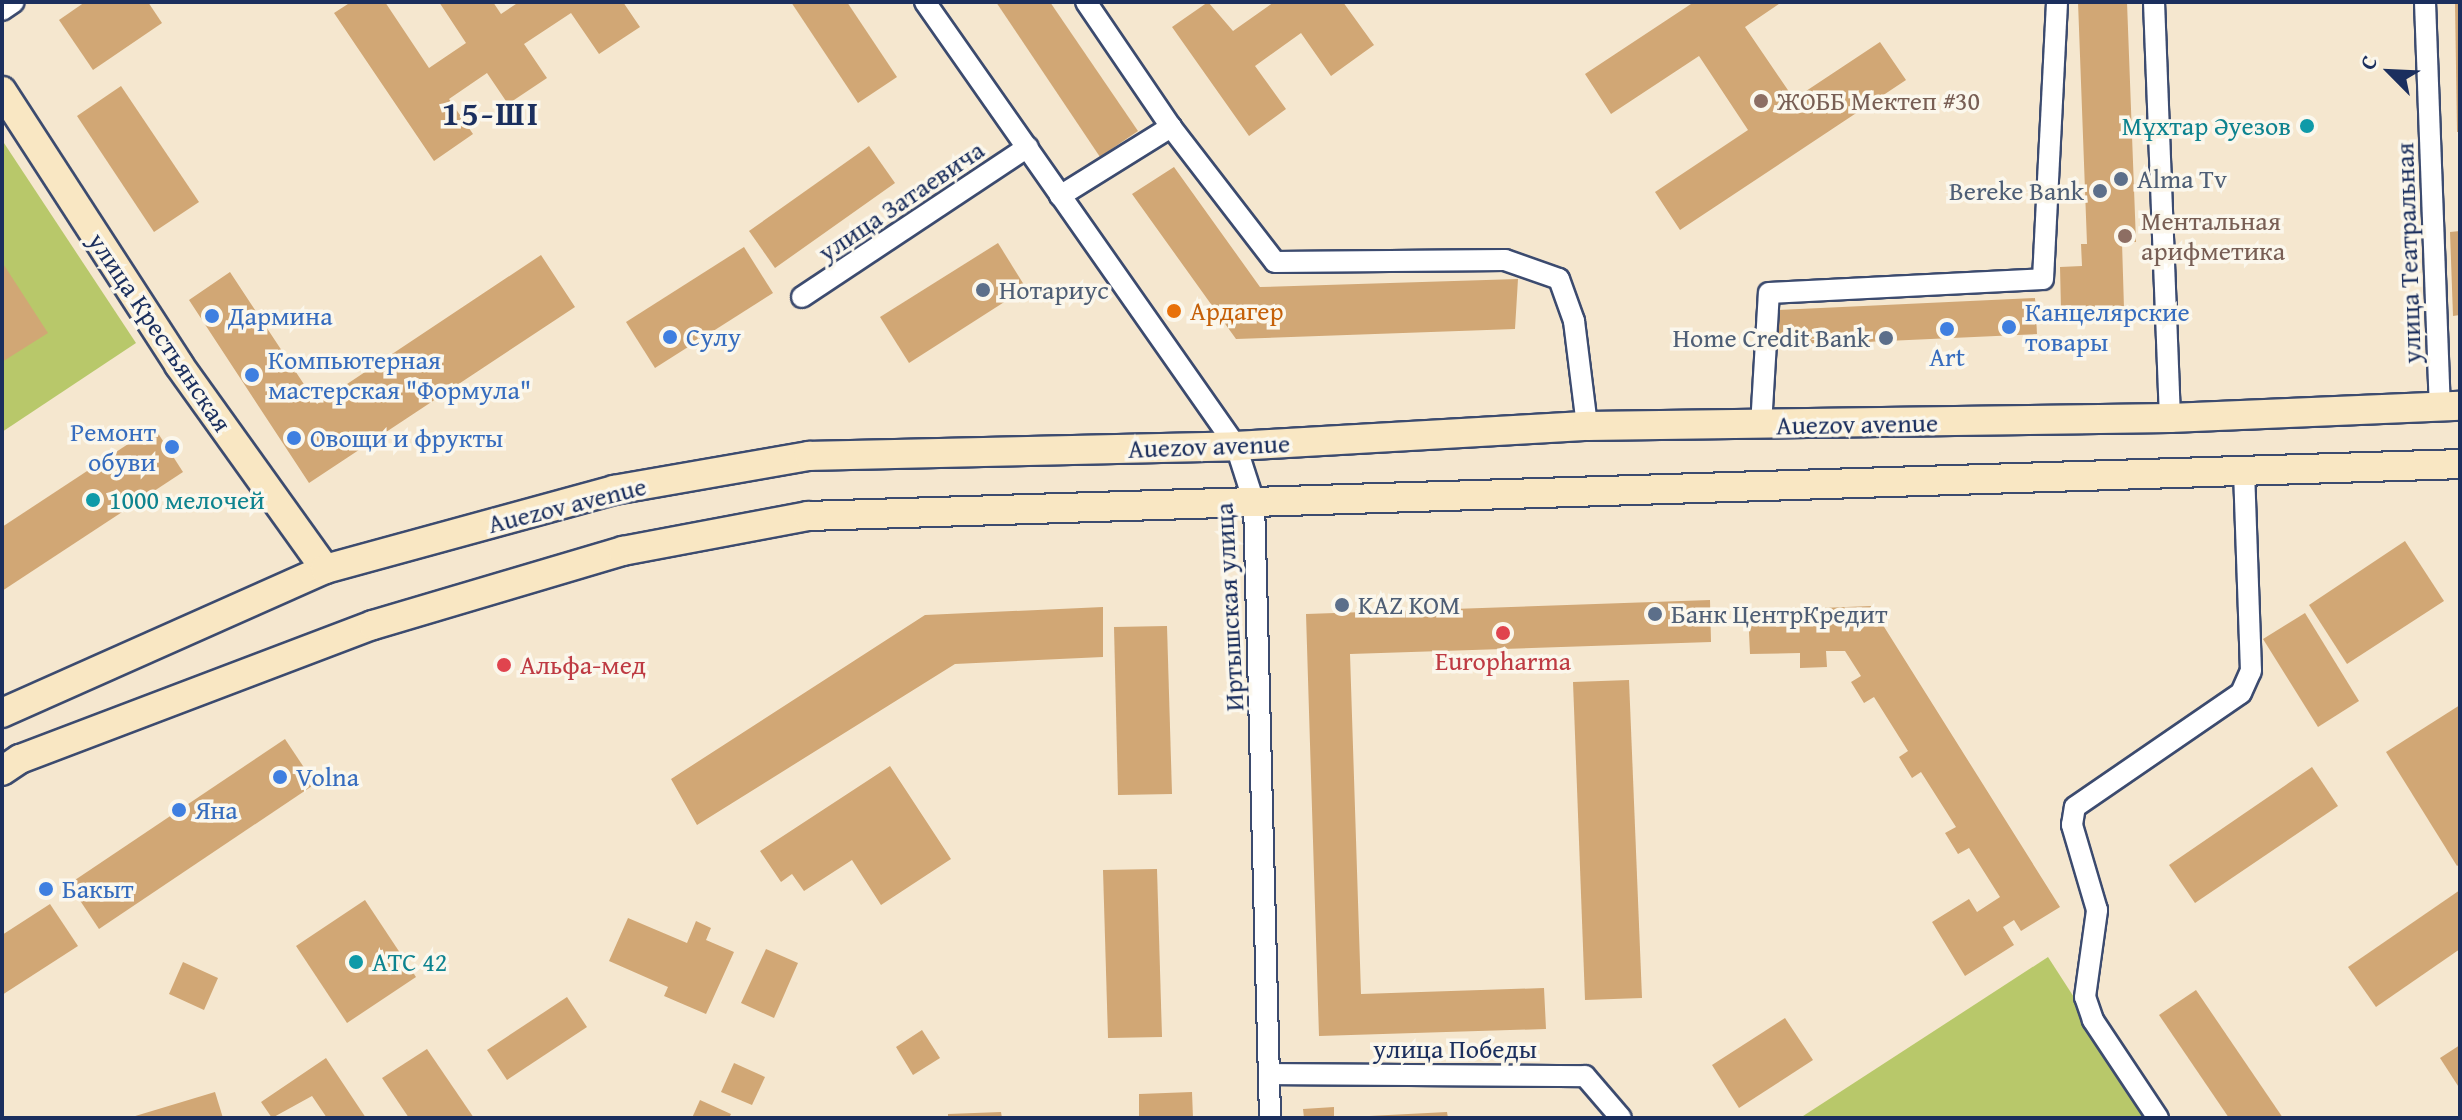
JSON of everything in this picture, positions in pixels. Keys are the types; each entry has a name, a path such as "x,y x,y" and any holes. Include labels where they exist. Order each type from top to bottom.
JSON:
{"main road":[{"name":"улица Крестьянская","path":"2,91 179,365 325,569"},
{"name":"Auezov avenue","path":"2,713 325,569 614,490 809,456 1236,446 1587,426 2170,418 2450,406"},
{"path":"2,771 20,759 373,625 623,551 808,516 1698,485 2244,473 2460,464"}],"street":[{"path":"2,10 14,2"},
{"name":"Иртышская улица","path":"925,2 1236,446 1254,502 1270,1118"},
{"path":"1086,2 1171,127 1275,262 1505,260 1559,279 1574,321 1587,426"},
{"path":"1761,426 1769,293 2043,279 2057,2"},
{"path":"2154,2 2170,418"},
{"name":"улица Театральная","path":"2425,2 2450,406"},
{"path":"1060,196 1171,127"},
{"name":"улица Затаевича","path":"802,297 1028,147"},
{"path":"2158,1118 2093,1020 2085,997 2097,910 2072,825 2075,807 2241,693 2251,671 2244,473"},
{"name":"улица Победы","path":"1270,1074 1585,1076 1621,1118"}],"green space":[{"path":"2,140 136,343 2,432"},
{"path":"2048,957 2152,1118 1800,1118"}],"building":[{"path":"85,2 148,2 162,23 93,70 59,20"},
{"path":"351,2 385,2 429,68 466,43 439,2 493,2 501,14 519,2 623,2 640,27 599,54 571,13 524,44 547,78 508,104 487,73 449,99 473,134 434,161 334,13"},
{"path":"791,2 847,2 897,77 858,103"},
{"path":"996,2 1050,2 1138,131 1100,157"},
{"path":"1208,2 1233,31 1274,2 1343,2 1374,45 1331,76 1301,33 1255,66 1286,109 1249,136 1172,27"},
{"path":"1694,2 1782,2 1745,27 1794,99 1880,42 1906,80 1680,230 1655,192 1748,130 1699,56 1611,114 1585,74"},
{"path":"2078,2 2127,2 2136,242 2122,242 2124,308 2061,310 2060,267 2082,266 2081,244 2087,244"},
{"path":"2455,2 2460,2 2460,132 2457,132"},
{"path":"121,86 199,202 154,232 77,116"},
{"path":"869,146 895,183 775,268 749,231"},
{"path":"1174,167 1260,287 1518,279 1515,329 1236,339 1132,194"},
{"path":"2460,231 2460,315 2453,316 2450,232"},
{"path":"998,243 1026,288 909,363 880,317"},
{"path":"744,247 773,293 655,368 626,322"},
{"path":"541,255 575,307 309,483 189,300 230,272 317,404"},
{"path":"2,262 48,333 2,362"},
{"path":"2035,298 2037,334 1778,346 1776,310"},
{"name":"1000 мелочей","path":"154,427 183,472 2,591 2,527"},
{"path":"2405,541 2444,601 2347,664 2309,605"},
{"path":"1710,600 1711,642 1350,654 1361,994 1544,988 1546,1029 1319,1036 1306,614"},
{"path":"1871,606 2060,907 2021,931 2014,920 2003,927 2014,945 1965,976 1932,922 1969,899 1977,912 2000,897 1969,848 1958,854 1945,833 1956,827 1921,772 1912,778 1899,757 1908,751 1874,697 1864,703 1851,682 1861,676 1845,651 1826,651 1827,667 1800,668 1800,653 1750,654 1748,611"},
{"path":"1103,607 1103,657 955,664 697,825 671,779 925,615"},
{"path":"2305,613 2359,701 2318,727 2263,639"},
{"path":"1167,626 1172,794 1118,795 1114,627"},
{"path":"1629,680 1642,998 1585,1000 1573,682"},
{"path":"2460,705 2460,864 2457,866 2386,752"},
{"path":"285,739 315,784 99,929 69,884"},
{"path":"890,766 951,859 881,905 852,860 804,891 792,874 781,882 760,851"},
{"path":"2312,767 2338,806 2195,903 2169,865"},
{"path":"1157,869 1162,1037 1108,1038 1103,870"},
{"path":"2460,890 2460,949 2376,1007 2348,967"},
{"name":"АТС 42","path":"365,900 416,977 347,1023 296,946"},
{"path":"50,904 78,946 2,995 2,935"},
{"path":"628,918 687,943 696,921 711,928 706,940 734,952 706,1014 664,996 668,987 609,961"},
{"path":"766,949 798,963 774,1018 741,1003"},
{"path":"183,962 218,978 204,1010 169,994"},
{"path":"2196,990 2283,1118 2229,1118 2159,1015"},
{"path":"567,997 587,1027 507,1080 487,1050"},
{"path":"1785,1018 1813,1060 1739,1108 1712,1065"},
{"path":"922,1030 940,1058 913,1075 896,1047"},
{"path":"2460,1045 2460,1089 2440,1058"},
{"path":"427,1049 474,1118 409,1118 382,1078"},
{"path":"326,1058 366,1118 327,1118 312,1096 272,1118 261,1102"},
{"path":"734,1063 765,1077 752,1105 721,1092"},
{"path":"215,1092 223,1118 132,1118 132,1117"},
{"path":"1192,1092 1193,1118 1139,1118 1139,1094"},
{"path":"700,1100 731,1114 729,1118 692,1118"},
{"path":"1334,1107 1334,1118 1304,1118 1303,1109"},
{"path":"1001,1112 1002,1118 948,1118 948,1114"},
{"path":"1447,1112 1448,1118 1369,1118 1369,1116"}],"place":[{"name":"ЖОББ Мектеп #30","path":"1761,101"},
{"name":"Мұхтар Әуезов","path":"2307,126"},
{"name":"Alma Tv","path":"2121,179"},
{"name":"Bereke Bank","path":"2100,191"},
{"name":"Ментальная арифметика","path":"2125,236"},
{"name":"Нотариус","path":"983,290"},
{"name":"Ардагер","path":"1174,311"},
{"name":"Дармина","path":"212,316"},
{"name":"Канцелярские товары","path":"2009,327"},
{"name":"Art","path":"1947,329"},
{"name":"Сулу","path":"670,337"},
{"name":"Home Credit Bank","path":"1886,338"},
{"name":"Компьютерная мастерская \"Формула\"","path":"252,375"},
{"name":"Овощи и фрукты","path":"294,438"},
{"name":"Ремонт обуви","path":"172,447"},
{"name":"1000 мелочей","path":"93,500"},
{"name":"KAZ KOM","path":"1342,605"},
{"name":"Банк ЦентрКредит","path":"1655,614"},
{"name":"Europharma","path":"1503,633"},
{"name":"Альфа-мед","path":"504,665"},
{"name":"Volna","path":"280,777"},
{"name":"Яна","path":"179,810"},
{"name":"Бакыт","path":"46,889"},
{"name":"АТС 42","path":"356,962"}],"district":[{"name":"15-ШІ","path":"491,113"}]}
